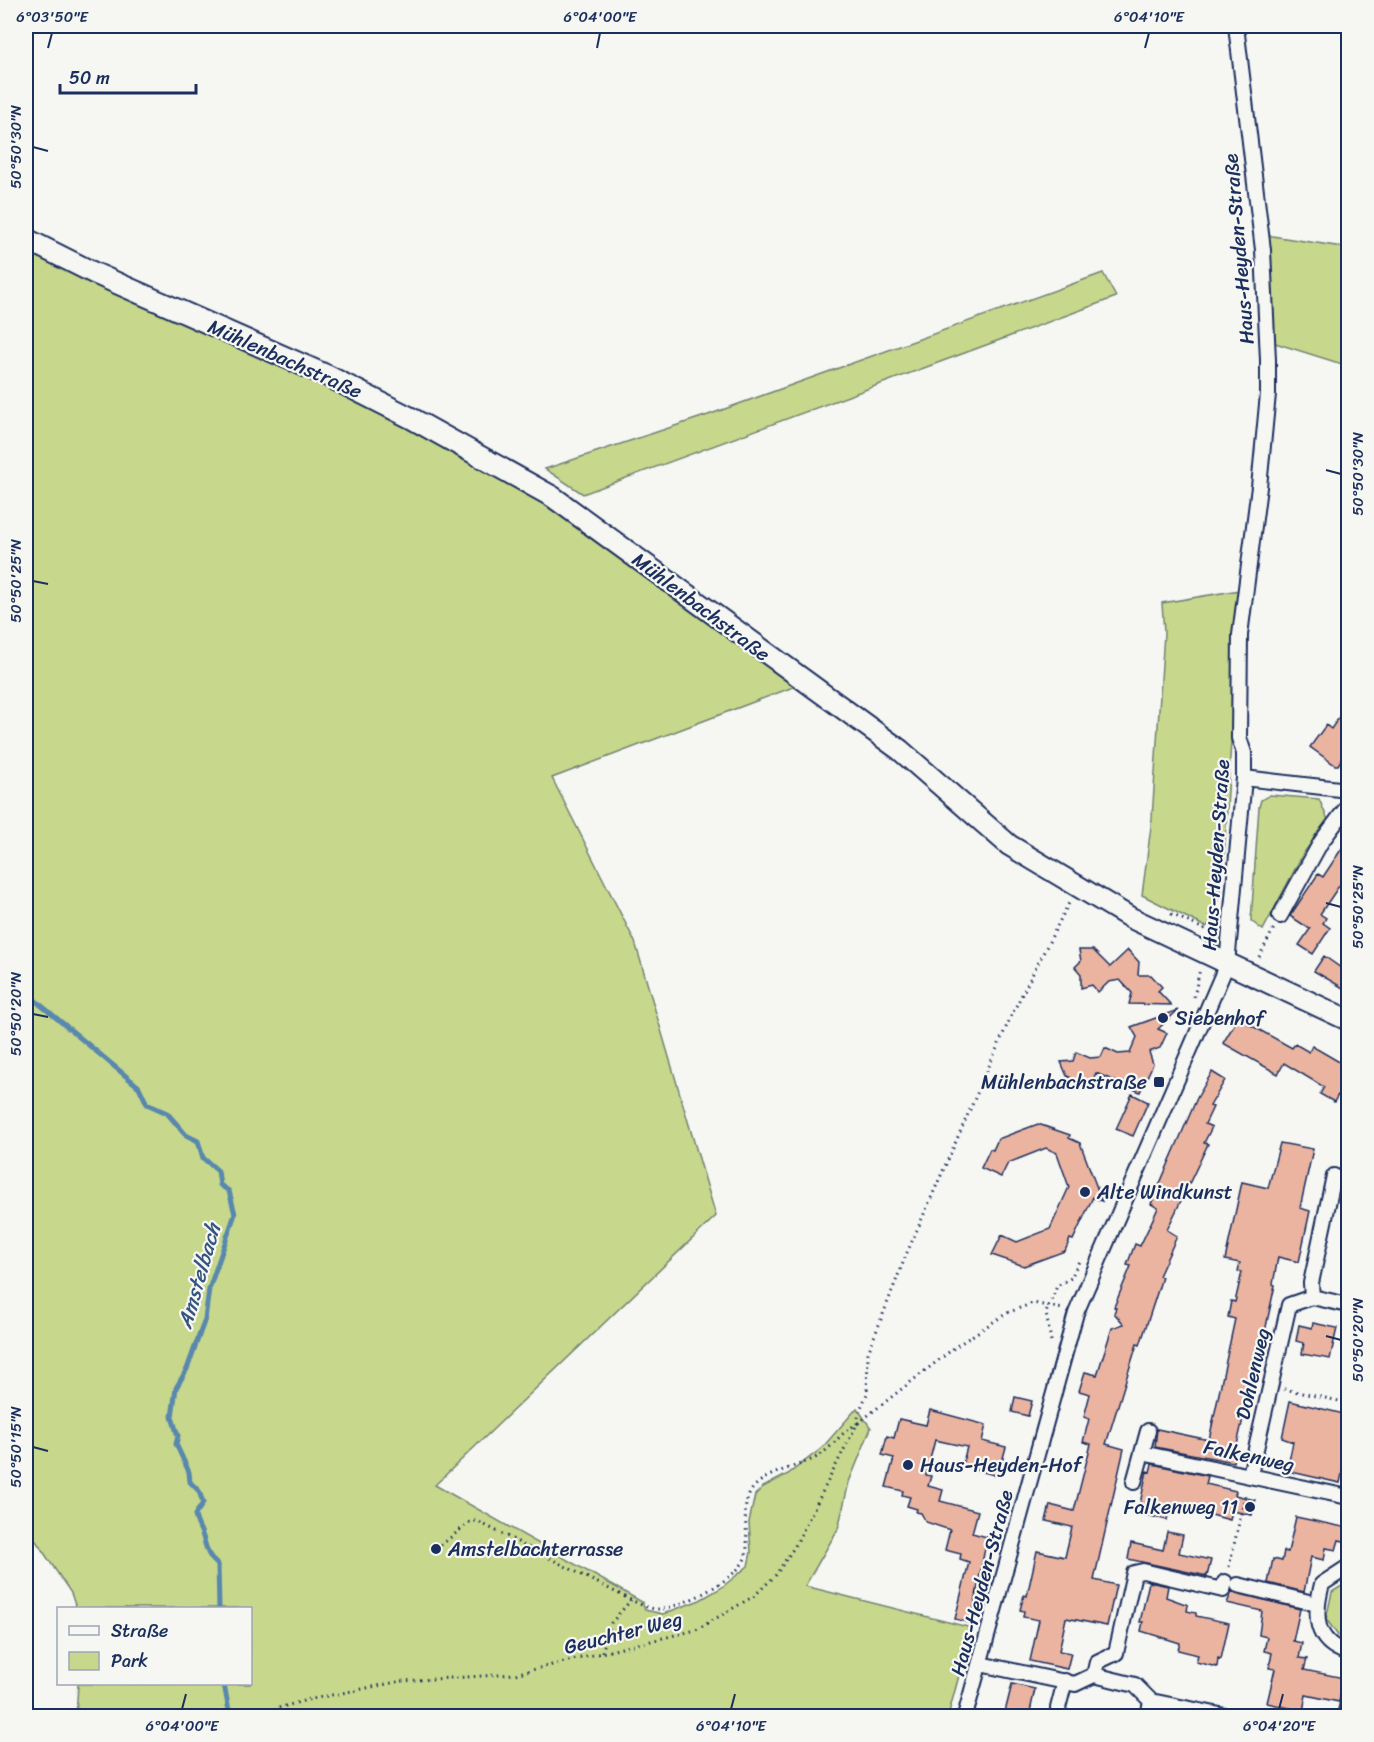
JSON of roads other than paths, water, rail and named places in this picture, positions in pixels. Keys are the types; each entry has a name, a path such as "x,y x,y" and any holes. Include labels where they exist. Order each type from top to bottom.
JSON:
{"street":[{"name":"Haus-Heyden-Straße","path":"965,1716 1076,1313 1227,964 1244,778 1244,753 1239,738 1240,635 1268,394 1268,315 1263,250 1236,26"},
{"name":"Mühlenbachstraße","path":"26,239 94,273 328,376 411,418 553,497 900,750 1009,845 1131,918 1348,1020"},
{"path":"1244,778 1348,790"},
{"path":"1280,916 1321,842 1348,806"},
{"path":"1334,1176 1311,1283 1312,1297 1348,1305"},
{"name":"Dohlenweg","path":"1250,1475 1289,1305 1312,1297"},
{"path":"1134,1482 1148,1431"},
{"name":"Falkenweg","path":"1142,1454 1348,1497"},
{"path":"1348,1567 1322,1584 1317,1604 1317,1624 1327,1641 1348,1653"},
{"path":"1094,1675 1097,1662 1116,1653 1134,1573 1143,1571 1223,1590 1232,1583 1317,1604"},
{"path":"980,1664 1075,1684 1094,1675 1135,1685 1151,1701 1225,1716"},
{"path":"1060,1716 1058,1708 1065,1681"},
{"path":"1148,1716 1151,1701"},
{"path":"1345,1716 1348,1703"}],"waterway":[{"name":"Amstelbach","path":"26,989 36,1001 139,1087 147,1104 167,1113 186,1135 198,1141 203,1158 218,1171 220,1185 229,1191 235,1214 209,1289 205,1319 187,1369 176,1388 172,1417 178,1436 176,1444 189,1472 190,1482 199,1491 203,1503 195,1515 207,1551 218,1565 219,1607"},
{"name":"Amstelbach","path":"224,1685 230,1716"}],"place":[{"name":"Siebenhof","path":"1163,1018"},
{"name":"Mühlenbachstraße","path":"1159,1082"},
{"name":"Alte Windkunst","path":"1085,1192"},
{"name":"Haus-Heyden-Hof","path":"908,1465"},
{"name":"Falkenweg 11","path":"1250,1507"},
{"name":"Amstelbachterrasse","path":"436,1549"}]}
